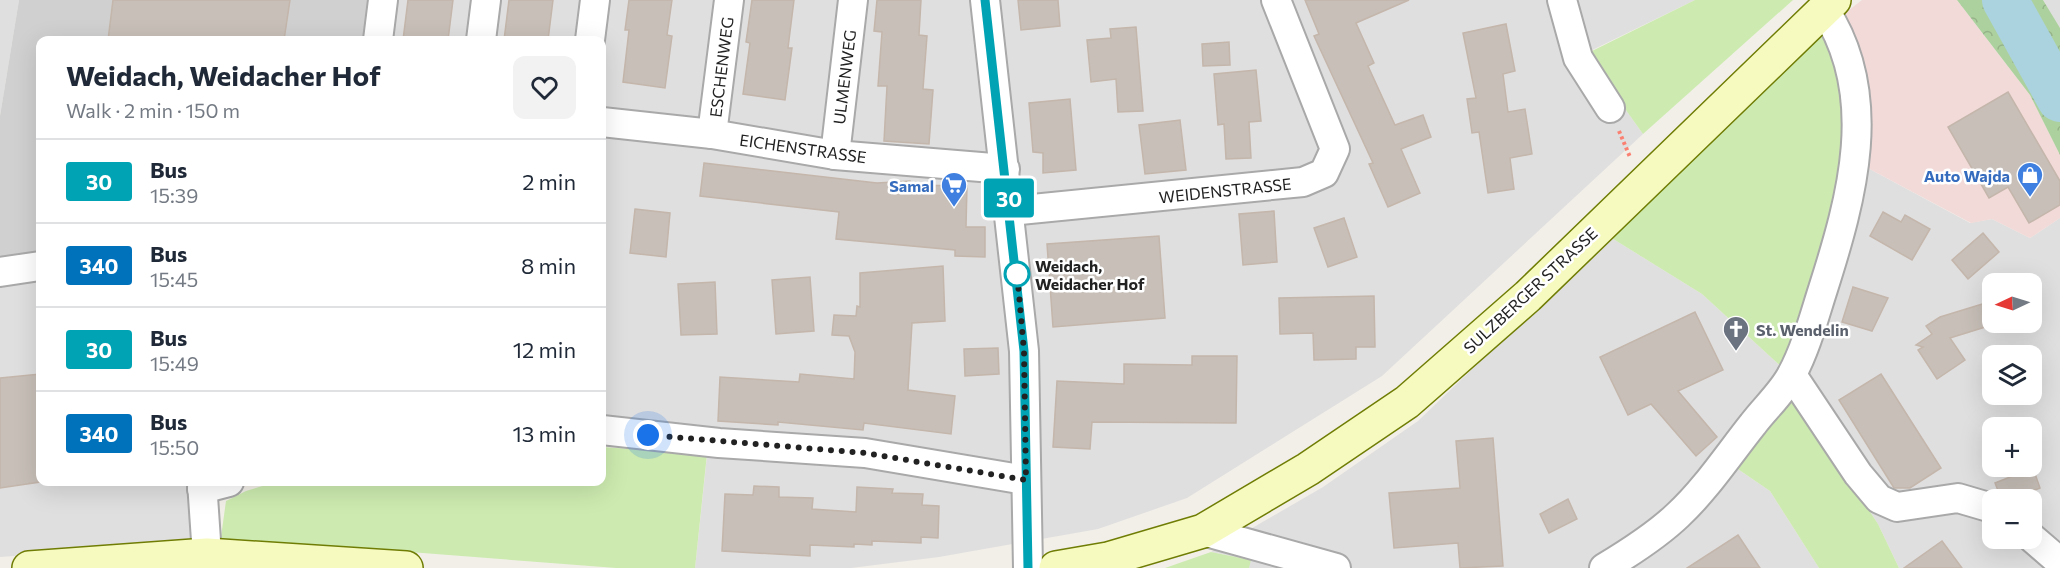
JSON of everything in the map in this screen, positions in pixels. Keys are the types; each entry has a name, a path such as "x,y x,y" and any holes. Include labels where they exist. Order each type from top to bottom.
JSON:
{"street":[{"path":"378,36 383,0"},
{"path":"482,36 486,0"},
{"path":"590,36 595,0"},
{"name":"ESCHENWEG","path":"712,134 729,0"},
{"name":"ULMENWEG","path":"835,155 853,0"},
{"path":"985,0 1011,211 1024,351 1028,568"},
{"name":"WEIDENSTRASSE","path":"1011,211 1303,182 1324,173 1335,149 1275,0"},
{"path":"1562,0 1578,58 1610,108"},
{"name":"SULZBERGER STRASSE","path":"1056,568 1108,559 1203,531 1308,469 1407,402 1528,296 1829,4 1855,84 1857,129 1844,224 1792,375 1678,515 1626,555 1604,568"},
{"name":"EICHENSTRASSE","path":"606,122 712,134 835,155 1005,169"},
{"path":"0,272 36,267"},
{"path":"1792,375 1858,474 1879,500 1897,507 1958,498 1982,505"},
{"path":"606,430 719,443 865,453 1026,480"},
{"path":"202,486 207,555"},
{"path":"1203,531 1336,568"},
{"path":"2042,546 2060,562"},
{"path":"29,568 207,555 406,568"}],"path":[{"path":"1610,108 1632,164 1649,178"}],"shaded area":[{"path":"0,0 19,0 0,116"},
{"path":"19,0 375,0 370,36 36,36 36,260 0,265 0,116"},
{"path":"389,0 1695,0 1586,53 1643,134 1382,376 1187,498 1098,529 939,557 851,568 695,568 710,428 606,419 606,36 384,36"},
{"path":"1862,0 1957,0 2030,95 2060,155 2060,218 2030,238 1992,219 1971,223 1864,166 1840,17"},
{"path":"2043,0 2060,0 2060,28 2058,26"},
{"path":"1864,166 1970,223 1992,219 2030,238 2060,218 2060,568 1899,568 1878,524 1790,390"},
{"path":"1610,237 1702,294 1786,371 1729,463 1770,491 1819,568 1249,568 1250,560 1211,552 1323,487 1418,421"},
{"path":"36,274 36,486 195,486 196,543 0,557 0,279"}],"green space":[{"path":"1695,0 1793,0 1643,134 1586,54"},
{"path":"1957,0 2043,0 2060,28 2060,155 2030,95"},
{"path":"1826,29 1840,57 1846,167 1786,371 1702,294 1610,237"},
{"path":"1790,390 1878,524 1899,568 1819,568 1770,491 1729,463"},
{"path":"606,447 707,454 695,568 616,568 332,546 220,544 226,501 263,486 606,486"},
{"path":"1211,552 1251,560 1249,568 1165,568"}],"building":[{"path":"113,0 290,0 285,36 108,36"},
{"path":"408,0 453,0 448,36 404,36"},
{"path":"509,0 553,0 548,36 504,36"},
{"path":"629,0 672,0 667,35 672,36 665,88 623,82 629,30 625,30"},
{"path":"752,0 794,0 788,48 792,48 785,100 743,94 750,43 746,42"},
{"path":"877,0 921,0 919,35 927,36 923,89 933,90 929,144 884,141 887,86 878,86 882,32 874,31"},
{"path":"1018,0 1058,0 1060,26 1021,30"},
{"path":"1305,0 1409,0 1356,23 1374,63 1368,66 1395,125 1423,115 1431,137 1401,149 1420,193 1388,207 1369,164 1373,163 1314,36 1319,34"},
{"path":"1506,24 1515,71 1503,74 1508,112 1525,109 1532,154 1510,158 1514,189 1488,193 1479,132 1472,133 1467,99 1476,98 1463,33"},
{"path":"1136,27 1143,111 1118,112 1116,79 1091,82 1087,40 1111,38 1110,29"},
{"path":"1229,42 1230,65 1203,66 1202,44"},
{"path":"1256,70 1261,121 1249,122 1251,158 1226,159 1224,124 1218,125 1214,74"},
{"path":"2008,92 2060,181 2060,205 2029,223 2008,187 1989,198 1948,127"},
{"path":"1070,99 1076,170 1043,173 1043,153 1033,152 1029,103"},
{"path":"1180,120 1186,170 1145,174 1139,125"},
{"path":"704,163 877,183 910,181 910,185 967,186 966,227 985,227 985,257 955,256 955,250 836,239 839,212 700,196"},
{"path":"635,209 670,213 666,257 630,253"},
{"path":"1274,211 1277,262 1243,265 1239,214"},
{"path":"1883,212 1901,222 1905,215 1930,229 1912,260 1870,236"},
{"path":"1344,218 1357,257 1328,267 1314,228"},
{"path":"1983,233 1999,252 1968,279 1952,260"},
{"path":"1159,236 1165,318 1053,327 1047,244"},
{"path":"943,266 945,321 912,323 908,390 955,396 951,434 864,423 863,430 778,422 778,425 718,421 720,377 799,382 800,374 854,379 855,352 849,336 832,335 834,315 856,316 857,306 860,307 860,273"},
{"path":"810,277 814,331 776,334 772,280"},
{"path":"715,282 717,334 681,335 678,284"},
{"path":"1853,287 1888,298 1872,331 1842,322"},
{"path":"1374,296 1375,347 1356,347 1356,359 1314,360 1313,333 1280,334 1279,298"},
{"path":"1982,304 1982,328 1950,338 1965,360 1937,379 1918,350 1923,347 1916,345 1932,334 1926,326 1940,317"},
{"path":"1695,312 1723,370 1678,391 1717,437 1696,456 1651,404 1628,415 1600,357"},
{"path":"998,348 999,374 965,376 964,349"},
{"path":"1192,356 1237,356 1236,423 1092,422 1090,449 1053,447 1057,381 1124,384 1124,364 1192,365"},
{"path":"36,374 36,483 0,488 0,378"},
{"path":"1881,374 1941,468 1910,488 1894,488 1839,400"},
{"path":"1493,438 1503,566 1460,568 1458,543 1394,548 1389,493 1460,488 1456,441"},
{"path":"2010,477 2036,477 2040,488 1997,489 1995,483"},
{"path":"754,486 779,487 779,497 813,498 812,509 856,512 857,487 893,489 892,493 923,494 922,505 939,506 938,538 921,537 921,543 872,541 872,545 854,544 854,547 810,545 810,556 722,551 725,494 753,495"},
{"path":"1568,499 1577,519 1549,533 1540,514"},
{"path":"1738,535 1760,568 1687,568"},
{"path":"1942,541 1962,568 1904,568"}],"waterway":[{"path":"2005,0 2060,99"}],"bus line":[{"name":"30","path":"985,0 1011,211 1024,351 1028,568"}],"place":[{"name":"Auto Wajda","path":"2030,198"},
{"name":"Samal","path":"954,208"},
{"name":"Weidach, Weidacher Hof","path":"1017,274"},
{"name":"St. Wendelin","path":"1736,352"}],"route":[{"path":"648,435 719,443 865,453 1026,480 1024,351 1017,272 1017,274"}]}
